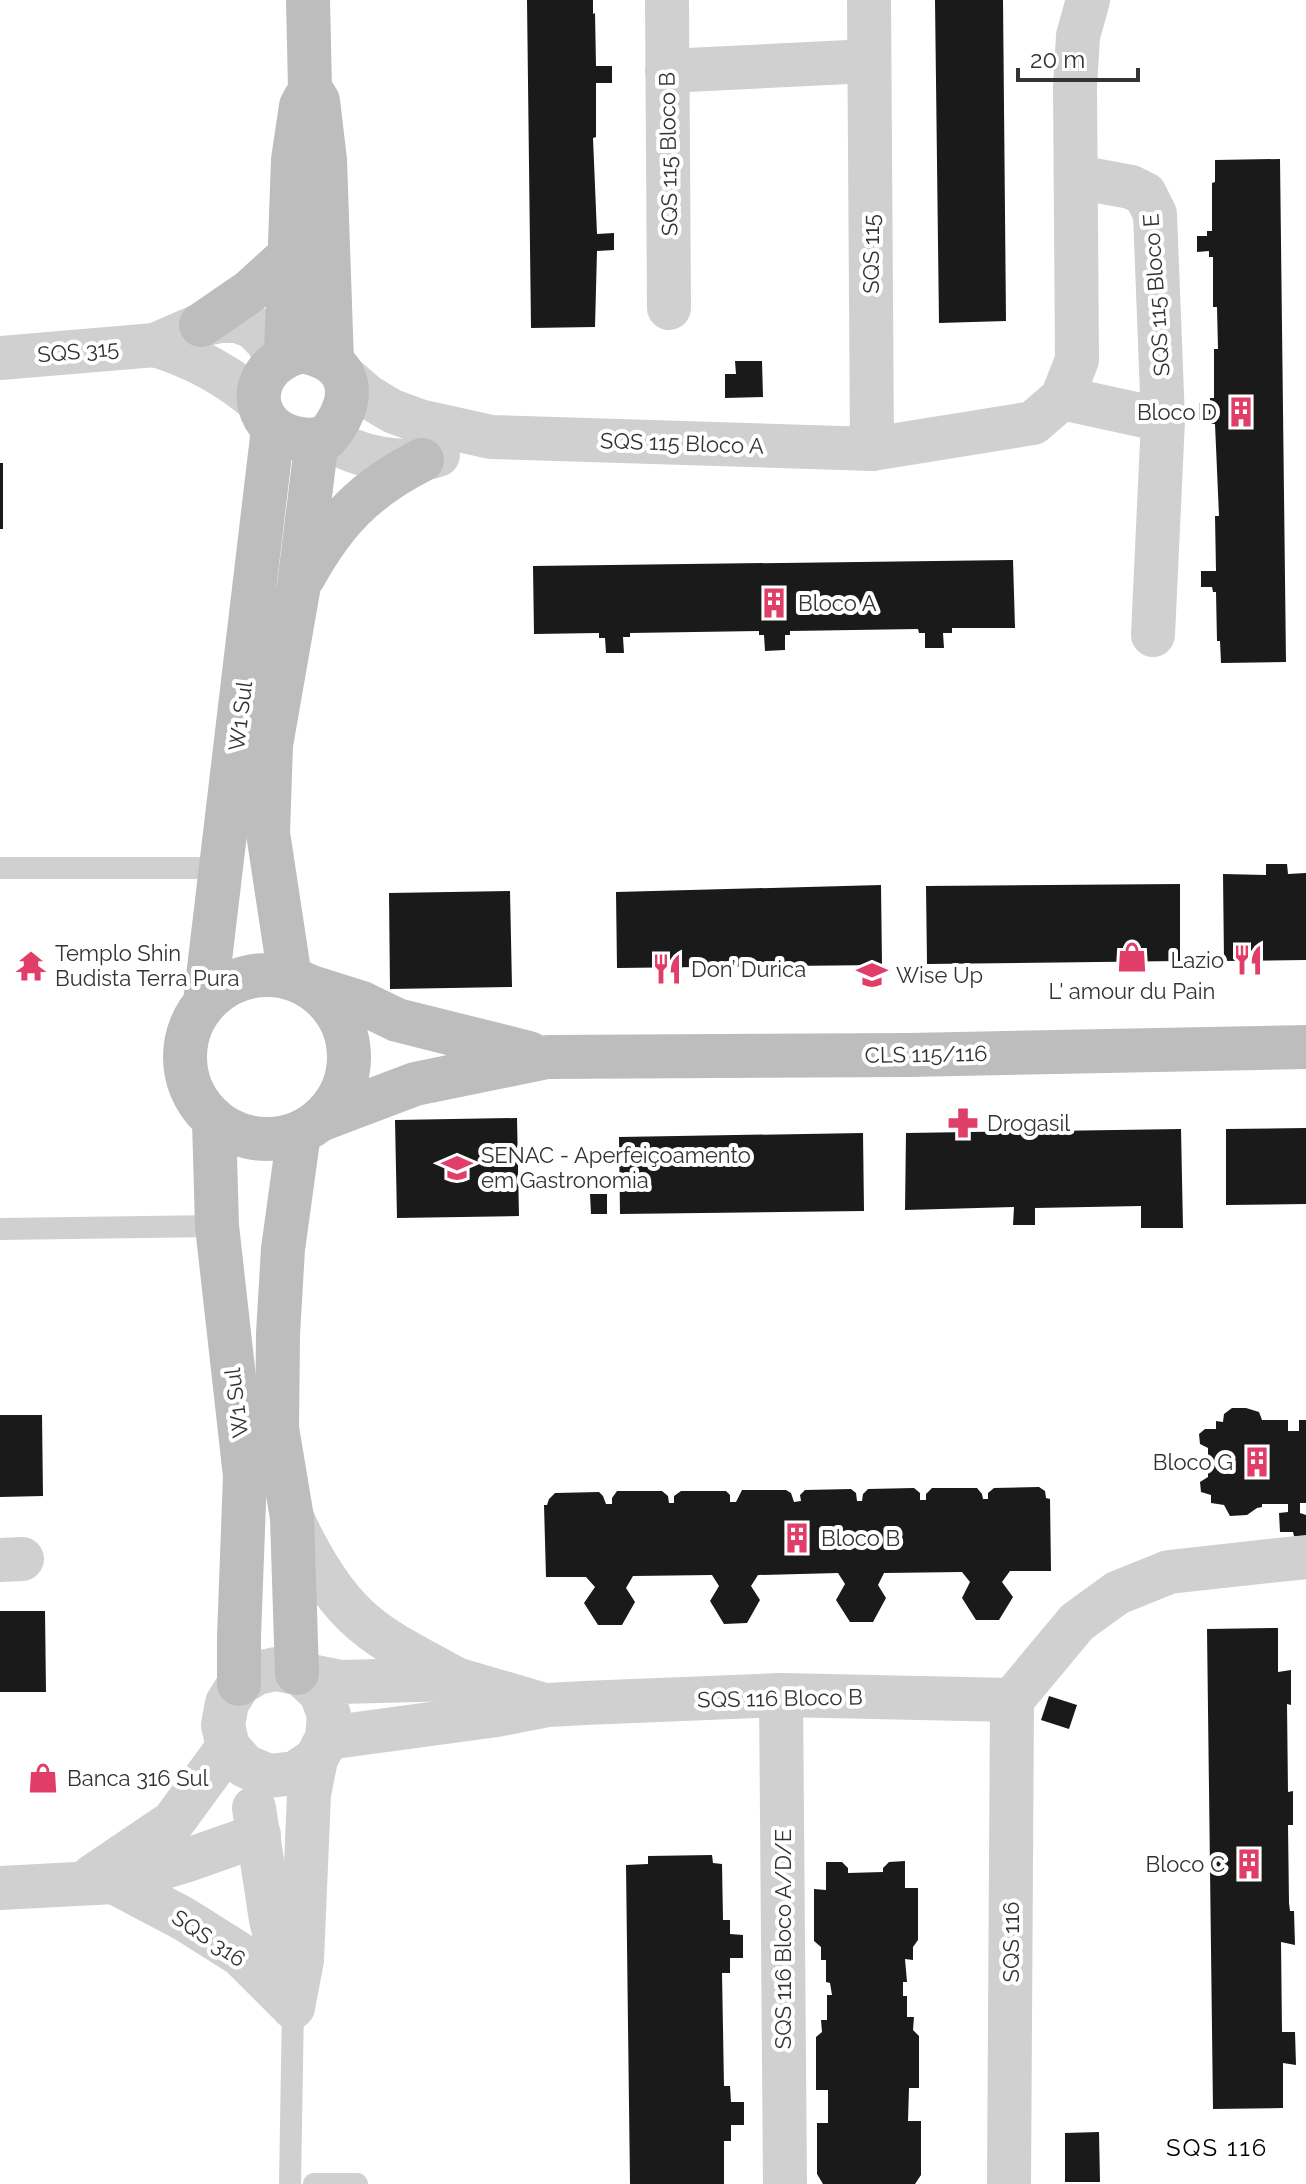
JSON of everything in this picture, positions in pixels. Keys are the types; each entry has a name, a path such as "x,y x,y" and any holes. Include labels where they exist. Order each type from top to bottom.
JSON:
{"street":[{"path":"281,358 291,254 293,160 301,106 310,88 308,0"},
{"name":"SQS 115 Bloco B","path":"667,0 669,308"},
{"name":"SQS 115","path":"869,0 872,449"},
{"path":"872,449 1033,423 1062,398 1077,360 1075,87 1077,48 1088,0"},
{"path":"667,71 869,61"},
{"path":"310,88 318,101 325,160 338,369 347,392 346,407 340,421 321,439 287,438 266,415 260,386 266,372 281,358 302,351 318,354 338,369"},
{"name":"SQS 115 Bloco E","path":"1077,177 1131,187 1145,194 1155,214 1163,420"},
{"path":"201,325 249,292 291,254"},
{"name":"SQS 315","path":"0,358 155,345 201,325 237,321 253,327 281,358"},
{"name":"SQS 315","path":"155,345 211,366 236,382 266,415"},
{"name":"SQS 115 Bloco A","path":"338,369 367,396 392,411 419,421 491,437 872,449"},
{"path":"1062,398 1163,420 1153,635"},
{"name":"W1 Sul","path":"205,1002 266,415"},
{"name":"SQS 115 Bloco A","path":"321,439 372,457 422,460 491,437"},
{"name":"W1 Sul","path":"299,982 268,833 271,745 321,439"},
{"path":"299,585 321,545 365,495 389,477 422,460"},
{"path":"259,974 299,982 332,1006 346,1034 349,1065 340,1096 310,1126 278,1139 255,1140 234,1133 214,1121 193,1096 184,1064 189,1031 205,1002 230,983 259,974"},
{"name":"CLS 115/116","path":"299,982 362,1003 397,1020 547,1057"},
{"name":"CLS 115/116","path":"310,1126 415,1084 547,1057 909,1055 1306,1047"},
{"name":"W1 Sul","path":"214,1121 217,1226 245,1476 239,1684"},
{"name":"W1 Sul","path":"300,1675 292,1518 277,1428 278,1334 283,1249 310,1126"},
{"name":"SQS 116 Bloco B","path":"292,1518 304,1546 339,1597 357,1617 379,1634 456,1679 548,1705"},
{"path":"1012,1700 1077,1622 1117,1593 1169,1572 1306,1557"},
{"path":"276,1669 300,1675 321,1693 329,1715 309,1794 302,1960 293,2007 271,1920 259,1835 237,1757 223,1725 227,1703 239,1684 257,1673 276,1669"},
{"name":"SQS 116 Bloco B","path":"300,1675 341,1682 456,1679"},
{"name":"SQS 116 Bloco B","path":"322,1748 548,1705 781,1695 1012,1700"},
{"name":"SQS 116 Bloco A/D/E","path":"781,1695 785,2184"},
{"name":"SQS 116","path":"1009,2184 1012,1700"},
{"path":"237,1757 269,1776 295,1773 322,1748"},
{"path":"96,1884 173,1822 237,1757"},
{"name":"SQS 316","path":"0,1888 96,1884 185,1861 259,1835"},
{"name":"SQS 316","path":"96,1884 184,1919 241,1955 293,2007"}],"lane":[{"path":"0,868 221,868"},
{"path":"0,1229 217,1226"},
{"path":"290,2184 293,2007"},
{"path":"314,2184 357,2184"}],"building":[{"path":"527,0 593,0 596,66 612,66 612,83 596,83 596,137 593,138 597,234 614,233 614,250 597,251 595,327 531,328"},
{"path":"935,0 1003,0 1006,321 939,323"},
{"name":"Bloco D","path":"1280,159 1286,662 1221,663 1220,641 1217,641 1216,592 1212,587 1201,587 1201,571 1216,571 1215,516 1219,516 1215,424 1211,424 1211,420 1199,420 1199,403 1210,403 1210,398 1214,398 1217,307 1213,307 1213,257 1209,257 1209,251 1197,252 1197,236 1207,236 1207,231 1212,231 1215,160"},
{"path":"735,361 762,361 763,397 725,398 725,374 736,374"},
{"path":"0,463 3,463 3,529 0,529"},
{"name":"Bloco A","path":"1013,560 1015,628 952,628 952,633 943,633 944,648 925,648 925,633 919,633 918,629 790,631 790,635 785,635 785,650 765,651 764,635 759,635 759,631 630,633 630,637 623,637 624,653 606,653 605,638 599,638 599,633 534,634 533,566"},
{"path":"1266,864 1287,864 1288,874 1306,873 1306,960 1224,961 1223,874 1266,875"},
{"path":"1180,884 1180,961 927,964 926,886"},
{"path":"881,885 882,965 617,968 616,892"},
{"path":"510,891 512,987 390,989 389,893"},
{"name":"SENAC - Aperfeiçoamento em Gastronomia","path":"517,1118 519,1216 397,1218 395,1120"},
{"path":"1306,1128 1306,1204 1226,1205 1226,1129"},
{"path":"1181,1129 1183,1228 1141,1228 1141,1206 1035,1208 1035,1225 1013,1225 1014,1207 905,1210 906,1133"},
{"path":"863,1133 864,1211 620,1214 619,1137"},
{"path":"590,1194 607,1194 607,1214 591,1214"},
{"name":"Bloco G","path":"1232,1408 1259,1412 1262,1420 1288,1420 1288,1431 1299,1431 1299,1420 1306,1420 1306,1503 1300,1503 1300,1513 1306,1515 1306,1539 1294,1536 1293,1532 1280,1532 1279,1513 1288,1512 1288,1504 1262,1504 1262,1507 1247,1515 1230,1516 1224,1505 1211,1503 1211,1495 1201,1492 1200,1482 1208,1477 1208,1448 1200,1444 1199,1434 1205,1429 1216,1429 1216,1421 1223,1422 1224,1414"},
{"path":"0,1415 42,1415 43,1496 0,1497"},
{"name":"Bloco B","path":"1039,1487 1050,1499 1051,1571 1010,1571 1002,1582 1013,1597 999,1620 976,1620 962,1598 970,1582 962,1572 884,1573 878,1585 886,1598 873,1622 850,1622 836,1600 845,1584 838,1573 758,1575 751,1586 760,1600 747,1623 724,1624 710,1601 719,1586 712,1575 633,1576 626,1588 635,1602 622,1625 598,1625 584,1603 595,1587 586,1577 546,1577 544,1505 555,1493 599,1492 606,1504 612,1504 617,1491 662,1491 668,1496 669,1503 674,1503 674,1496 681,1491 726,1491 730,1502 736,1502 742,1490 786,1490 791,1493 794,1502 801,1501 800,1495 805,1490 851,1489 856,1493 857,1501 862,1501 868,1489 914,1488 920,1493 920,1500 926,1500 926,1494 932,1488 977,1488 983,1499 988,1499 988,1493 994,1488"},
{"path":"0,1611 45,1611 46,1692 0,1692"},
{"name":"Bloco C","path":"1278,1628 1278,1672 1291,1670 1291,1705 1287,1704 1288,1792 1293,1791 1293,1825 1288,1825 1289,1903 1290,1911 1294,1911 1295,1945 1281,1942 1282,2032 1295,2032 1296,2065 1283,2063 1283,2108 1213,2109 1207,1629"},
{"path":"1049,1696 1077,1705 1069,1729 1041,1720"},
{"path":"712,1855 713,1863 722,1864 723,1920 730,1920 730,1934 743,1935 743,1958 730,1958 730,1973 722,1973 724,2086 730,2086 731,2102 744,2102 744,2125 731,2125 731,2141 724,2141 724,2184 630,2184 626,1865 648,1864 648,1856"},
{"path":"905,1861 905,1888 918,1888 918,1940 913,1947 913,1960 905,1959 907,1982 903,1982 903,1996 907,1996 907,2017 914,2017 913,2030 919,2036 919,2088 909,2088 908,2121 921,2121 921,2175 915,2184 823,2184 817,2174 817,2123 828,2123 828,2090 816,2090 816,2037 822,2032 821,2020 827,2020 827,1995 832,1995 830,1983 826,1982 826,1960 821,1960 821,1947 814,1941 814,1889 826,1890 826,1862 842,1862 848,1873 883,1872 889,1862"},
{"path":"1099,2132 1100,2182 1065,2182 1065,2133"}],"place":[{"name":"Bloco D","path":"1241,412"},
{"name":"Bloco A","path":"774,603"},
{"name":"L' amour du Pain","path":"1132,957"},
{"name":"Lazio","path":"1248,960"},
{"name":"Templo Shin Budista Terra Pura","path":"31,966"},
{"name":"Don’ Durica","path":"667,969"},
{"name":"Wise Up","path":"872,975"},
{"name":"Drogasil","path":"963,1123"},
{"name":"SENAC - Aperfeiçoamento em Gastronomia","path":"457,1168"},
{"name":"Bloco G","path":"1257,1462"},
{"name":"Bloco B","path":"797,1538"},
{"name":"Banca 316 Sul","path":"43,1778"},
{"name":"Bloco C","path":"1249,1864"}],"district":[{"name":"SQS 116","path":"1217,2147"}]}
